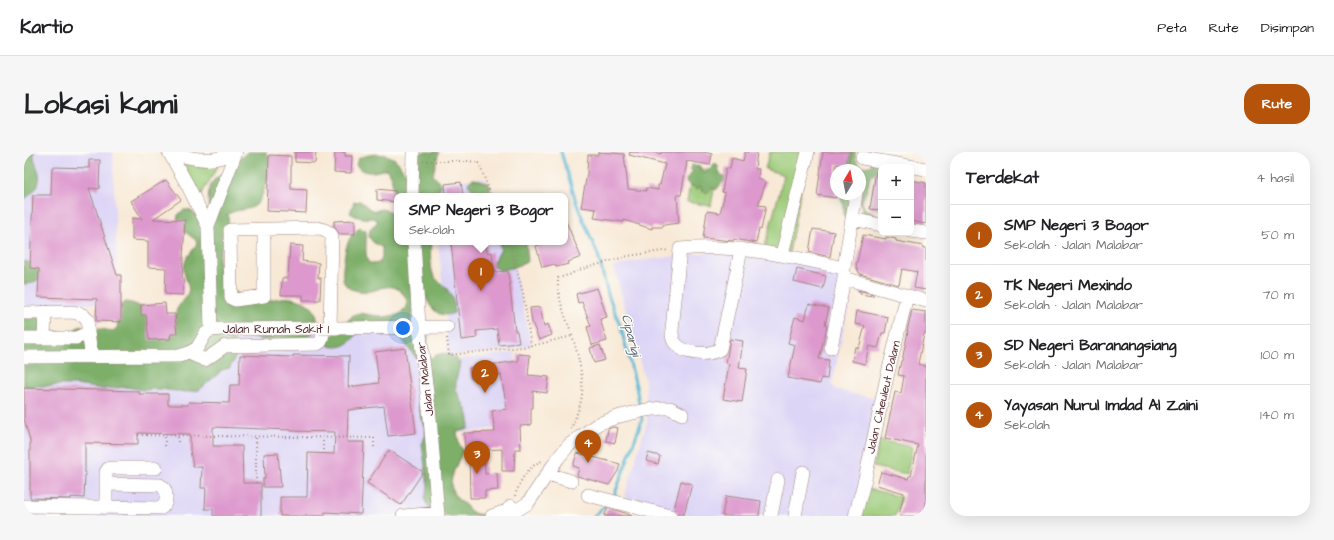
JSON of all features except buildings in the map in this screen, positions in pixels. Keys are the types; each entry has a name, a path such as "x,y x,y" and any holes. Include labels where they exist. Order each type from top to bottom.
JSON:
{"street":[{"path":"170,152 203,159 219,158 235,152"},
{"path":"170,152 208,226"},
{"path":"210,330 208,226 235,152"},
{"path":"782,254 808,152"},
{"path":"412,193 413,157"},
{"path":"861,160 926,170"},
{"path":"831,348 855,200"},
{"path":"852,219 878,224"},
{"path":"24,357 179,356 188,353 206,360 225,346 320,343 326,328 331,234 323,229 318,228 264,229 230,230 232,299 235,300 264,296 264,229"},
{"path":"914,232 926,234"},
{"name":"Jalan Malabar","path":"414,245 419,326 430,418 438,515"},
{"path":"740,249 720,349 701,353 691,352 675,344 672,330 680,249 723,247 740,249 782,254 926,301"},
{"name":"Jalan Ciheuleut Dalam","path":"854,516 865,479 886,381 907,296"},
{"path":"44,338 45,312"},
{"path":"24,313 73,312 83,315 88,320 88,333 92,357"},
{"name":"Jalan Rumah Sakit 1","path":"188,353 197,348 206,333 210,330 222,328 446,327"},
{"path":"24,338 76,338 88,333"},
{"path":"492,516 510,511 528,503 569,445 598,424 614,417 640,411 670,408 682,414"},
{"path":"106,507 106,472 108,469 156,468"},
{"path":"795,516 803,472"},
{"path":"548,474 571,482"},
{"path":"771,516 778,480"},
{"path":"24,506 164,507 166,490 160,485 106,484"},
{"path":"588,495 670,516"},
{"path":"404,516 438,515"}],"path":[{"path":"413,157 479,163 490,193"},
{"path":"510,245 522,293 531,346"},
{"path":"569,435 581,400 582,385 581,372 572,336 558,290 558,278 572,274 575,271 612,260 645,253 680,249"},
{"path":"446,327 449,355 531,346 572,336"},
{"path":"138,435 374,438 374,449"},
{"path":"165,436 165,446"},
{"path":"178,436 178,442"},
{"path":"256,437 256,483"},
{"path":"322,454 323,438"},
{"path":"510,511 517,488 532,466 546,460"}],"shaded area":[{"path":"24,152 113,152 118,302 24,307"},
{"path":"484,178 490,193 433,193 432,186 444,182"},
{"path":"438,245 508,245 512,256 531,345 503,351 447,356 447,327"},
{"path":"709,252 761,256 843,271 853,286 832,385 836,390 887,401 857,516 689,516 627,500 625,495 647,421 645,381 614,267 636,261"},
{"path":"419,326 438,516 24,516 24,357 206,333"},
{"path":"515,352 518,384 514,426 455,433 448,361"}],"green space":[{"path":"24,152 34,152 34,159 39,179 37,187 34,191 24,199"},
{"path":"248,152 266,152 270,163 268,177 257,204 253,207 234,211 228,214 229,231 222,247 219,260 221,278 229,288 238,294 253,300 263,301 288,298 297,299 306,303 315,312 317,317 315,329 311,334 306,339 263,340 251,337 244,332 230,334 236,346 237,352 230,368 221,370 199,390 187,392 159,389 142,390 127,387 103,389 75,385 24,386 24,311 34,310 48,330 70,334 81,326 113,331 117,328 120,311 125,302 133,303 143,308 148,314 148,331 151,336 175,325 177,309 189,290 184,272 185,263 197,241 184,231 177,221 178,215 183,210 189,210 200,217 208,211 209,189 213,181 230,170 240,158"},
{"path":"418,152 439,152 433,176 438,180 441,186 438,193 395,193 393,191 392,180 387,169 366,172 359,168 356,164 358,159 362,157 377,154 388,156 396,160 403,170 411,176"},
{"path":"770,152 808,152 789,253 764,249 784,175 765,169"},
{"path":"851,152 856,152 855,156 857,162 860,164 849,164"},
{"path":"868,152 878,152 882,157 882,164 878,164 878,174 873,174 870,176 866,191 866,166 873,164"},
{"path":"182,162 219,164 199,199"},
{"path":"715,164 718,166 721,175 727,177 716,190 713,188 706,193 700,186 697,189 686,182 687,178 693,172 690,169 692,165 700,166 702,173 706,173"},
{"path":"693,167 717,172 711,206 687,202"},
{"path":"472,179 477,179 487,183 490,186 489,193 476,193 468,183"},
{"path":"841,200 855,200 848,216 844,217 844,205"},
{"path":"861,200 862,200 862,204 866,209 877,216 876,221 861,215"},
{"path":"360,201 375,211 381,209 394,212 394,245 431,245 433,273 436,279 451,294 454,302 454,313 442,315 437,313 427,300 423,289 414,306 410,327 424,330 428,335 426,356 432,358 443,353 454,357 460,363 456,388 469,418 469,423 468,429 457,432 459,444 463,451 451,481 452,488 458,500 473,512 491,516 442,516 429,507 426,503 425,498 428,487 422,444 426,435 419,412 418,388 426,383 421,364 400,337 395,335 384,336 376,328 356,334 351,341 345,345 333,347 329,346 326,341 328,330 345,324 353,315 359,313 384,317 397,315 407,308 405,297 394,287 386,287 371,291 361,291 347,287 343,279 343,269 347,246 351,236 360,228 366,231 366,250 368,262 373,264 379,263 382,258 382,247 374,243 369,236 370,230 378,221 373,218 358,217 350,213 354,202"},
{"path":"500,245 526,245 528,261 514,267 499,270 493,264 501,248"},
{"path":"24,261 33,264 46,272 35,282 24,284"},
{"path":"879,440 912,447 907,474 873,467"},
{"path":"866,488 901,497 895,516 859,516"}],"waterway":[{"name":"Ciparigi","path":"561,152 577,205 598,255 608,294 621,328 640,408"},
{"name":"Ciparigi","path":"613,499 642,420 641,414"},
{"name":"Ciparigi","path":"594,516 607,504"}],"place":[{"name":"SMP Negeri 3 Bogor","path":"481,291"},
{"name":"TK Negeri Mexindo","path":"485,393"},
{"name":"Yayasan Nurul Imdad Al Zaini","path":"588,463"},
{"name":"SD Negeri Baranangsiang","path":"477,474"}]}
